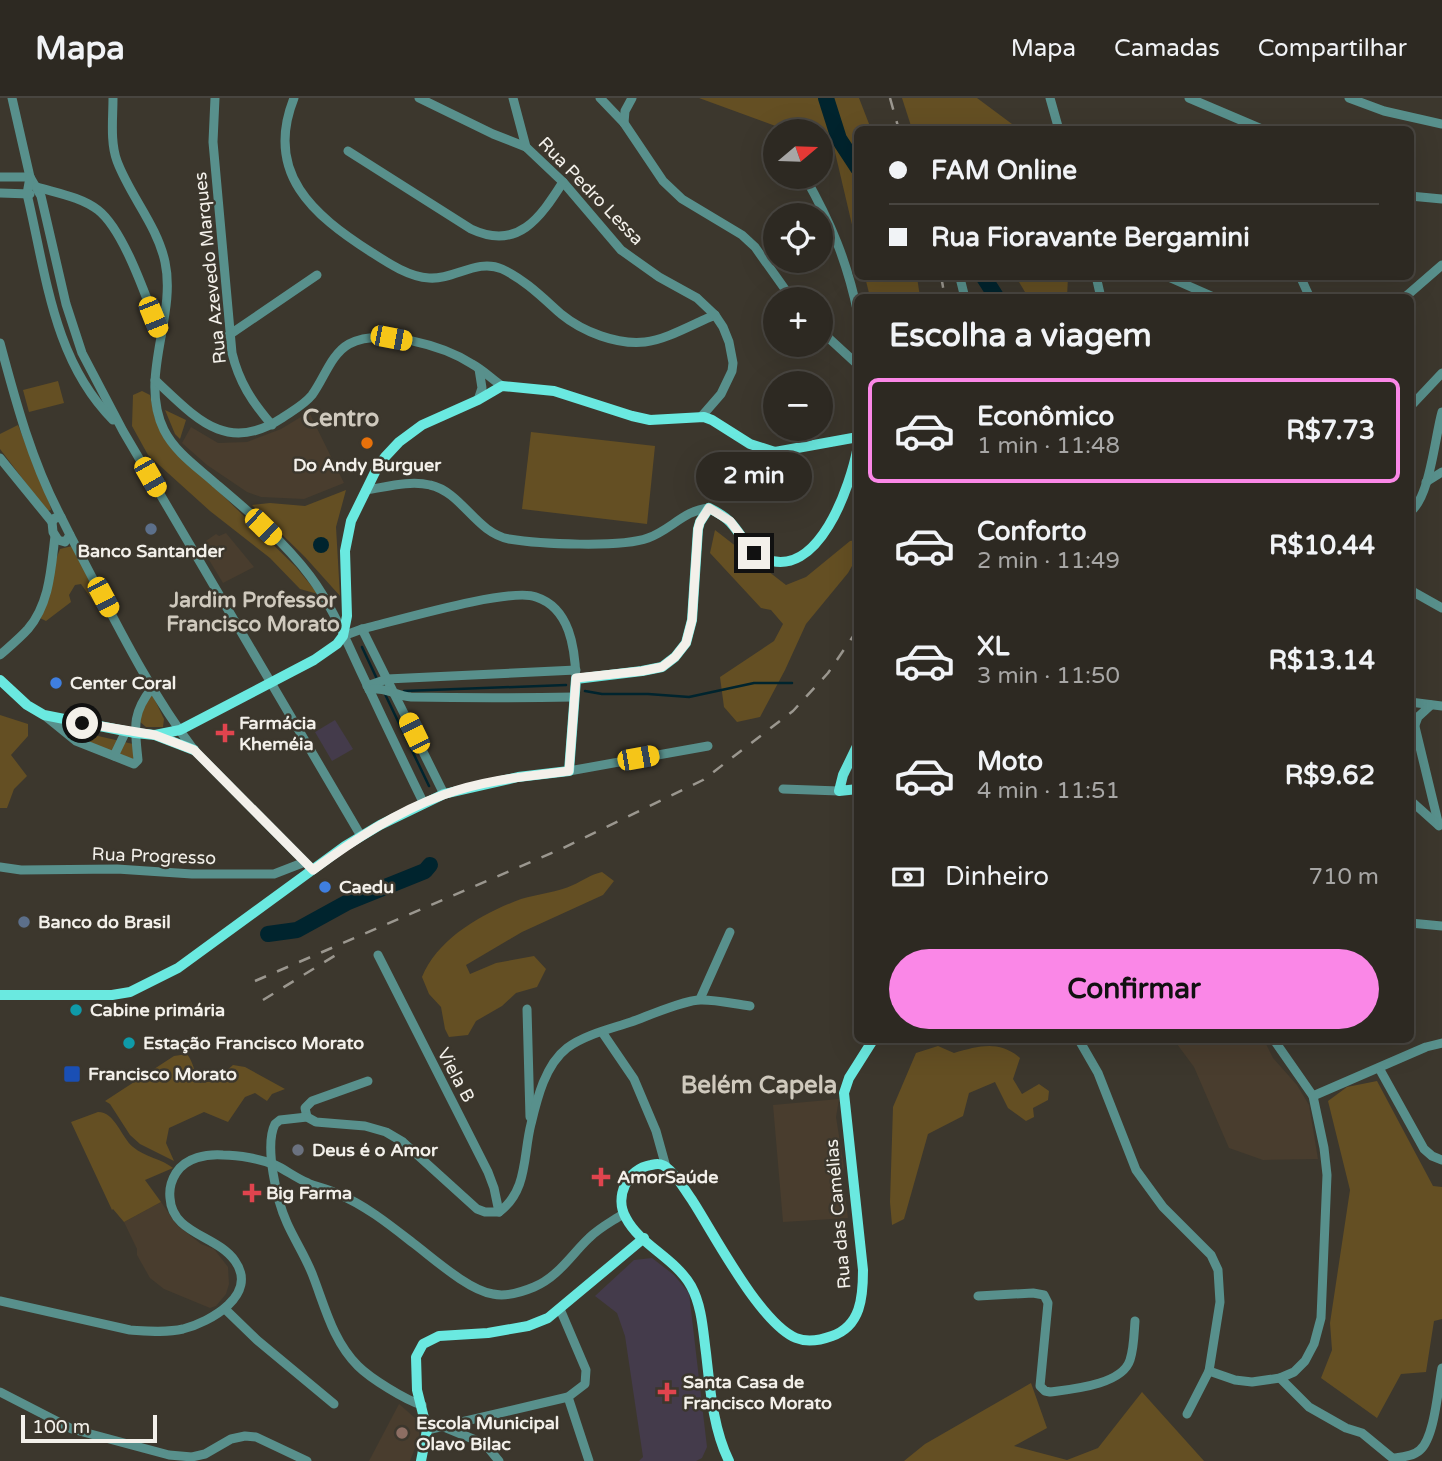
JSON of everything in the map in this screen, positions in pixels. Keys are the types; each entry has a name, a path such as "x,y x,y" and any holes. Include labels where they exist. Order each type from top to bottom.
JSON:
{"main road":[{"path":"155,735 180,730 325,653 343,636 347,616 347,534 377,468 399,442 422,425 502,386 554,391 650,420 701,417 712,419 750,444 775,452 854,437"},
{"path":"0,995 112,995 130,992 178,968 309,866 424,804 444,794 518,777 569,771 576,674 642,671 662,667 675,657 686,643 692,620 698,529 709,508 730,521 754,553 765,560 798,560 815,547 836,511 854,464"},
{"path":"0,680 27,705 44,715 155,735 194,750"},
{"path":"854,752 839,791 854,789"},
{"name":"Rua das Camélias","path":"666,1167 682,1184 749,1290 782,1329 803,1340 830,1337 844,1331 859,1311 863,1294 863,1270 844,1093 849,1078 871,1043"},
{"path":"666,1167 653,1164 631,1174 622,1194 623,1214 631,1228 680,1271 692,1288 702,1322 717,1428 722,1448 729,1461"},
{"path":"421,1461 427,1430 417,1390 416,1357 427,1341 439,1336 488,1333 528,1326 548,1318 644,1238"}],"street":[{"path":"12,98 30,177 39,192 66,304 82,353 123,430 269,683 361,836"},
{"path":"113,98 117,162 146,212 165,262 167,281 155,380 157,409 163,428 174,446 295,558 323,596 424,804"},
{"name":"Rua Azevedo Marques","path":"215,98 213,142 229,335 241,384 257,409 272,425"},
{"path":"294,98 285,144 288,170 296,186 321,216 360,245 402,269 427,278 445,278 471,268 500,268 582,328 614,340 648,342 715,315"},
{"name":"Rua Pedro Lessa","path":"419,98 526,147 563,182 621,250 659,277 697,298 715,315 729,342 732,371 721,394 701,417"},
{"path":"513,98 526,147"},
{"path":"600,98 624,123 663,181 682,199 742,235 761,254 784,287"},
{"path":"624,123 625,111 632,98"},
{"path":"1051,98 1058,126"},
{"path":"1189,98 1255,126"},
{"path":"1349,98 1384,111 1442,124"},
{"path":"348,151 471,229 487,236 505,236 531,225 563,182"},
{"path":"0,177 30,177"},
{"path":"30,177 27,194 61,338 86,389 123,430"},
{"path":"812,189 829,220 841,251 854,299"},
{"path":"0,193 39,192 82,201 97,209 108,219 124,248 161,338"},
{"path":"1414,196 1442,199"},
{"path":"1409,294 1442,265"},
{"path":"229,335 317,275"},
{"path":"1175,280 1207,294"},
{"path":"155,380 189,412 213,429 230,434 245,433 272,425 300,406 311,396 340,351 359,340 391,338 424,344 458,356 502,386"},
{"path":"833,342 854,361"},
{"path":"0,343 20,418 56,519 50,581 42,606 29,628 0,655"},
{"path":"478,400 482,388 479,369"},
{"path":"1414,403 1442,373"},
{"path":"1414,508 1420,502 1426,482 1442,412"},
{"path":"0,458 70,535 152,688 194,750 309,866"},
{"path":"1426,482 1442,472"},
{"path":"366,490 413,484 431,485 449,493 496,535 549,542 626,544 645,540 660,534 696,509 709,508"},
{"path":"55,536 65,542 70,535"},
{"path":"1414,592 1442,608"},
{"path":"343,636 362,629 514,594 537,597 551,607 564,620 571,635 576,674 387,679 368,688"},
{"path":"362,629 444,794"},
{"path":"114,756 131,732 137,712 152,688"},
{"path":"368,688 381,688 407,697 574,697"},
{"path":"1414,704 1442,706"},
{"path":"1415,725 1431,705"},
{"path":"44,715 76,741 131,764 138,760 131,732"},
{"path":"1414,721 1440,827"},
{"path":"569,771 708,746"},
{"path":"783,789 839,791"},
{"path":"1414,804 1440,827"},
{"name":"Rua Progresso","path":"0,867 21,870 117,869 192,874 274,874 309,866"},
{"path":"1414,923 1442,926"},
{"path":"700,999 730,932"},
{"name":"Viela B","path":"378,955 488,1171 499,1212"},
{"path":"530,1125 544,1079 566,1049 602,1031 700,999 750,1006"},
{"path":"422,1405 358,1367 338,1339 313,1274 285,1220 270,1145 275,1124 281,1120 307,1117 316,1122 365,1126 386,1132 403,1142 477,1209 499,1212 514,1197 526,1162 530,1125 527,1009"},
{"path":"602,1031 634,1079 656,1131 666,1167"},
{"path":"1081,1043 1098,1073 1136,1170 1163,1207 1211,1255 1218,1270 1220,1301 1209,1371 1187,1414"},
{"path":"1209,1371 1235,1380 1252,1382 1280,1378 1294,1372 1305,1361 1314,1344 1321,1318 1327,1175 1313,1096 1276,1043"},
{"path":"1313,1096 1426,1046 1442,1043"},
{"path":"1379,1068 1424,1149 1442,1160"},
{"path":"307,1117 305,1108 312,1101 368,1081"},
{"path":"0,1301 130,1330 159,1331 186,1328 225,1308 237,1295 240,1283 239,1268 227,1251 217,1243 177,1220 170,1204 171,1185 183,1164 212,1155 228,1155 273,1164 306,1182 339,1194 376,1216 453,1274 492,1294 518,1292 545,1281 569,1261 597,1231 623,1214"},
{"path":"978,1296 1033,1293 1044,1295 1048,1303 1040,1385 1050,1392 1076,1389 1125,1370 1130,1361 1135,1321"},
{"path":"225,1308 266,1348 334,1404"},
{"path":"427,1430 568,1397 585,1384 586,1370 560,1309"},
{"path":"1280,1378 1309,1407 1346,1429 1362,1433 1395,1460 1419,1452 1425,1445 1442,1368"},
{"path":"0,1392 72,1429 169,1455 192,1457 205,1454 232,1439 245,1436 256,1437 307,1461"},
{"path":"568,1397 589,1461"},
{"path":"442,1427 485,1444 499,1461"}],"shaded area":[{"path":"699,98 859,98 870,126 854,126 854,233 834,148 833,119 763,119 763,121"},
{"path":"902,98 977,98 1013,126 911,126"},
{"path":"866,280 917,280 920,294 869,294"},
{"path":"1018,280 1068,280 1067,294 1026,294"},
{"path":"58,381 64,403 29,412 23,390"},
{"path":"142,391 150,395 163,437 296,567 318,594 300,589 270,558 210,511 148,455 132,426 133,395"},
{"path":"165,410 186,420 180,439 175,434"},
{"path":"309,412 344,483 304,499 261,497 247,492 207,465 182,443 191,427 218,443 247,442 281,429"},
{"path":"18,425 51,510 47,511 0,449 0,434"},
{"path":"531,432 655,446 647,524 522,509"},
{"path":"346,490 336,527 340,596 252,505 270,503 305,506"},
{"path":"715,530 786,585 806,577 854,540 854,562 806,624 760,717 737,722 724,707 720,677 774,641 783,624 771,610 761,608 710,553"},
{"path":"226,533 254,567 223,583 200,545 216,534 219,536"},
{"path":"72,546 107,609 102,614 81,584 75,585 69,595 71,602 46,621 38,617 57,557 60,549"},
{"path":"152,694 164,719 163,727 146,727 139,721 143,706"},
{"path":"0,715 28,724 28,736 11,755 27,776 14,789 7,808 0,808"},
{"path":"335,720 353,749 332,761 315,732"},
{"path":"72,730 133,744 136,752 132,761 92,743"},
{"path":"602,872 614,881 603,895 522,932 466,965 470,974 496,963 534,956 546,969 537,987 516,993 502,1006 476,1021 468,1035 449,1037 441,1007 429,994 422,977 439,950 463,929 492,912 521,899 567,887"},
{"path":"1176,1043 1266,1043 1273,1058 1297,1085 1309,1105 1318,1159 1263,1160 1229,1148 1194,1067"},
{"path":"938,1046 954,1053 988,1046 1012,1052 1020,1058 1013,1079 1022,1094 1039,1084 1049,1091 1048,1100 1033,1108 1034,1117 1026,1121 1008,1108 995,1082 969,1093 963,1116 928,1134 904,1219 892,1225 890,1202 893,1107 916,1053"},
{"path":"187,1054 200,1083 215,1081 233,1065 245,1067 285,1089 272,1094 267,1101 255,1093 245,1097 228,1122 204,1112 169,1128 166,1143 174,1161 140,1144 105,1101 174,1056"},
{"path":"1377,1081 1433,1186 1442,1187 1442,1319 1434,1321 1426,1372 1401,1374 1377,1418 1321,1378 1332,1350 1330,1323 1350,1190 1328,1101 1347,1087"},
{"path":"839,1099 836,1117 844,1167 840,1187 844,1190 848,1218 783,1222 773,1105"},
{"path":"98,1112 113,1120 133,1147 173,1168 145,1180 161,1202 124,1222 112,1210 71,1122"},
{"path":"161,1202 177,1225 201,1244 214,1249 228,1267 229,1284 226,1294 216,1306 210,1308 164,1289 150,1278 137,1255 137,1249 124,1222"},
{"name":"Santa Casa de Francisco Morato","path":"652,1258 674,1275 689,1293 707,1447 702,1458 696,1461 639,1461 643,1457 625,1336 617,1313 595,1296 634,1260"},
{"path":"1031,1383 1047,1428 1014,1446 1067,1460 1098,1448 1142,1392 1204,1461 904,1461 925,1444"},
{"name":"Escola Municipal Olavo Bilac","path":"399,1404 415,1418 419,1428 419,1438 410,1461 369,1461"}],"water":[{"path":"318,537 324,537 329,545 327,551 318,553 313,548 313,542"}],"waterway":[{"path":"826,98 839,139 854,162"},
{"path":"986,280 994,294"},
{"path":"362,647 377,679"},
{"path":"585,691 689,697 754,683 792,683"},
{"path":"404,691 566,685"},
{"path":"385,694 429,786"},
{"path":"268,934 297,930 348,902 425,871 430,865"}],"railway":[{"path":"890,98 898,126"},
{"path":"942,280 944,294"},
{"path":"255,981 561,849 703,780 793,711 828,673 854,635"},
{"path":"263,1000 344,950"}],"place":[{"name":"Do Andy Burguer","path":"367,443"},
{"name":"Banco Santander","path":"151,529"},
{"name":"Center Coral","path":"56,683"},
{"name":"Farmácia Kheméia","path":"225,733"},
{"name":"Caedu","path":"325,887"},
{"name":"Banco do Brasil","path":"24,922"},
{"name":"Cabine primária","path":"76,1010"},
{"name":"Estação Francisco Morato","path":"129,1043"},
{"name":"Francisco Morato","path":"72,1074"},
{"name":"Deus é o Amor","path":"298,1150"},
{"name":"AmorSaúde","path":"601,1177"},
{"name":"Big Farma","path":"252,1193"},
{"name":"Santa Casa de Francisco Morato","path":"667,1392"},
{"name":"Escola Municipal Olavo Bilac","path":"402,1433"}],"district":[{"name":"Centro","path":"341,418"},
{"name":"Jardim Professor Francisco Morato","path":"253,612"},
{"name":"Belém Capela","path":"759,1085"}],"route":[{"path":"82,723 155,735 194,750 313,870 380,825 444,794 496,781 569,771 576,678 662,667 675,657 686,643 692,620 698,529 709,508 730,521 754,553"}]}
